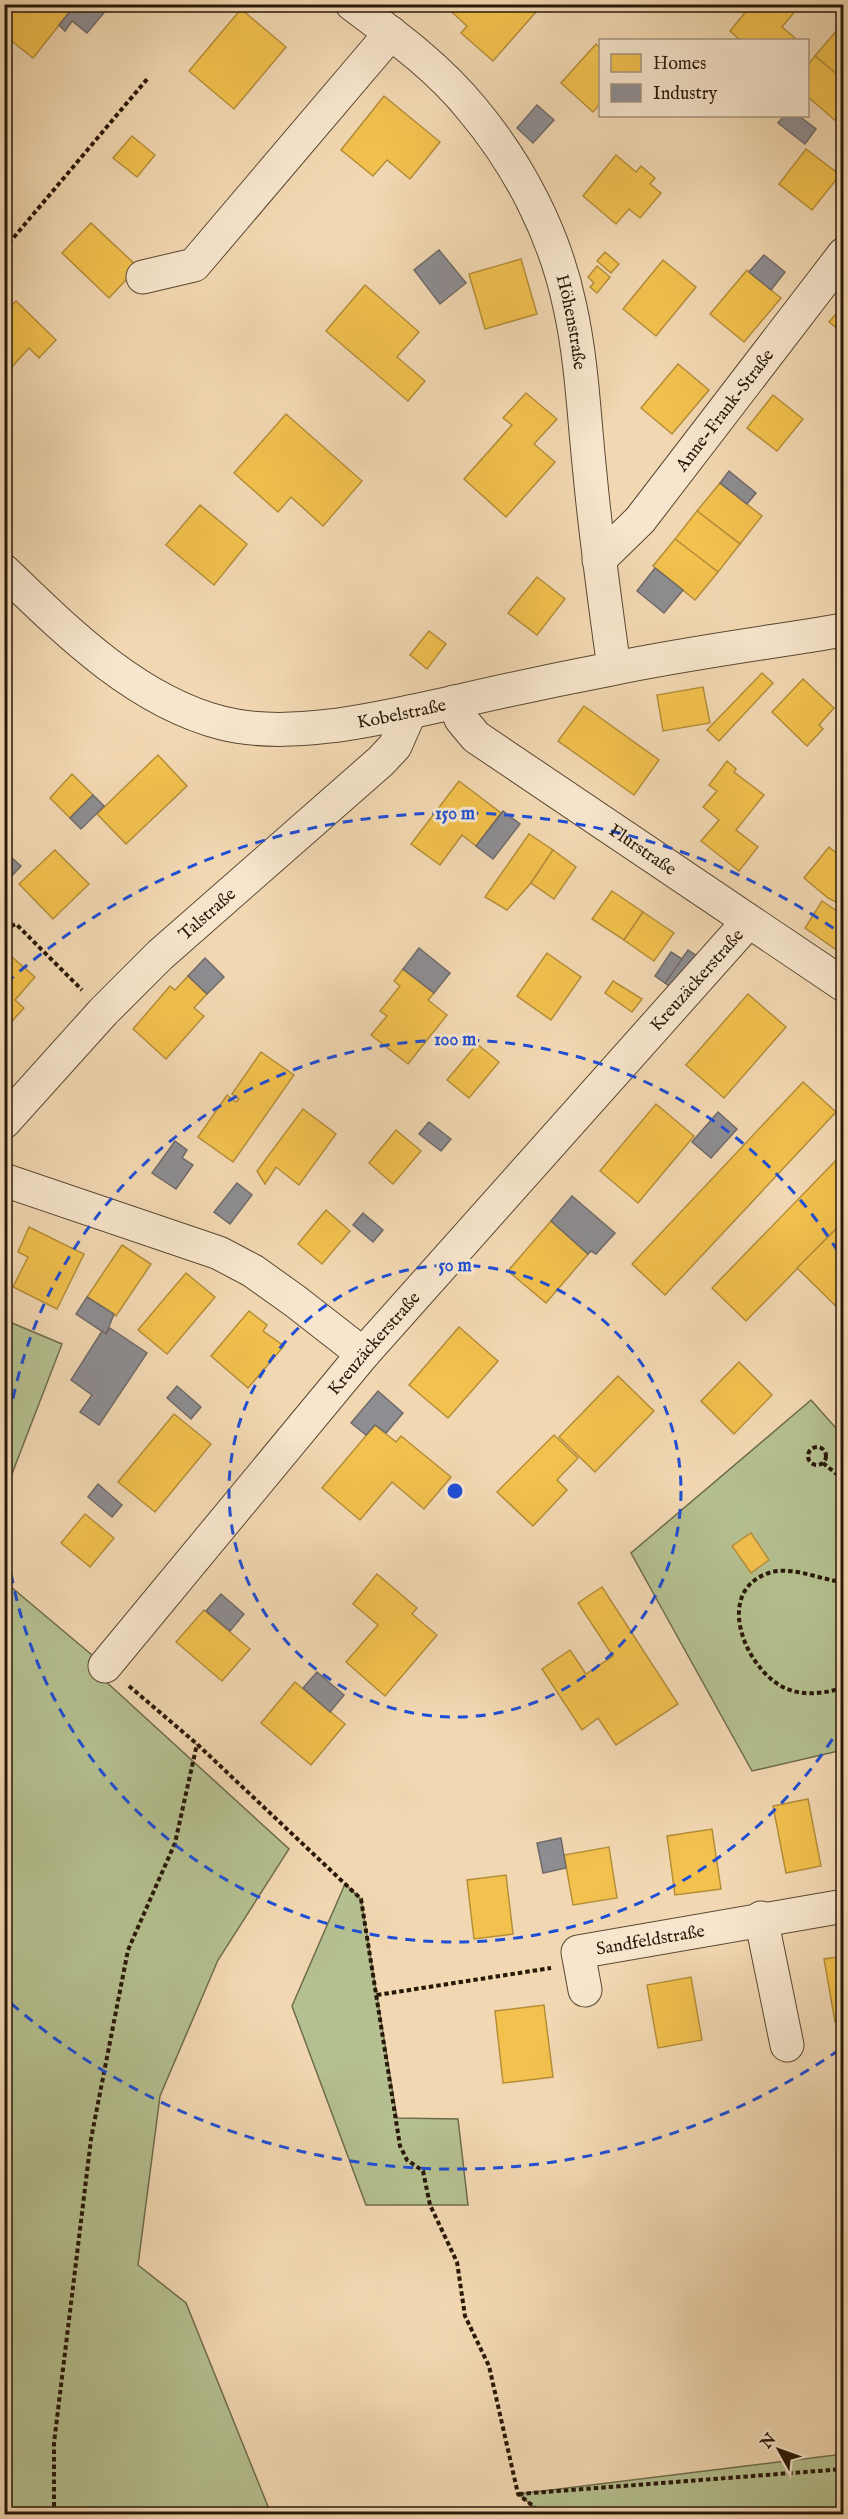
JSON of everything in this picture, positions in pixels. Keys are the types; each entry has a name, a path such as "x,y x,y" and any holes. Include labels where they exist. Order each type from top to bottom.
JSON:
{"street":[{"name":"Höhenstraße","path":"352,4 391,33 447,81 495,137 533,201 548,234 570,305 577,342 599,560 614,668"},
{"path":"143,277 194,264 391,33"},
{"name":"Anne-Frank-Straße","path":"599,560 640,519 843,254"},
{"name":"Kobelstraße","path":"4,571 51,616 116,669 192,713 234,725 303,728 358,722 614,668 843,630"},
{"name":"Flurstraße","path":"454,702 461,720 476,737 843,985"},
{"name":"Talstraße","path":"4,1122 103,1012 168,948 381,761 395,746 410,712"},
{"name":"Kreuzäckerstraße","path":"105,1666 363,1354 748,922"},
{"path":"4,1180 219,1253 270,1283 363,1354"},
{"name":"Sandfeldstraße","path":"582,1977 578,1952 761,1918 843,1906"},
{"path":"761,1918 787,2045"}],"path":[{"path":"4,249 148,78"},
{"path":"4,929 16,924 103,1012"},
{"path":"817,1447 823,1449 826,1454 823,1462 818,1465 809,1462 810,1450 817,1447"},
{"path":"823,1462 843,1480"},
{"path":"843,1582 796,1572 766,1574 754,1581 742,1594 738,1606 738,1621 759,1668 774,1682 791,1691 807,1694 843,1688"},
{"path":"105,1666 197,1744 361,1899 400,2146 407,2160 423,2171 430,2205 457,2262 465,2316 489,2366 518,2494 543,2514"},
{"path":"54,2514 54,2443 91,2139 128,1950 175,1843 197,1744"},
{"path":"377,1995 582,1977"},
{"path":"518,2494 843,2469"}],"green space":[{"path":"5,1320 62,1344 5,1492"},
{"path":"811,1400 843,1436 843,1750 752,1771 631,1553"},
{"path":"4,1581 105,1666 102,1678 289,1849 218,1960 160,2096 138,2265 186,2303 271,2514 5,2514"},
{"path":"345,1884 361,1899 397,2118 458,2119 468,2205 366,2205 292,2006"},
{"path":"843,2454 843,2514 543,2514 518,2494"}],"building: Homes":[{"path":"13,4 76,4 33,58 4,35 4,15"},
{"path":"443,4 543,4 493,61 461,33 467,26"},
{"path":"752,4 801,4 782,27 794,39 739,39 730,31"},
{"path":"241,9 286,47 234,109 189,71"},
{"path":"838,29 844,33 844,80 815,56"},
{"path":"596,44 599,47 599,105 593,112 561,83"},
{"path":"815,56 844,80 844,121 840,118 837,122 809,98 809,64"},
{"path":"384,96 440,142 410,179 387,160 373,176 341,150"},
{"path":"132,136 155,155 137,177 113,158"},
{"path":"806,149 840,175 812,210 779,184"},
{"path":"616,155 636,172 641,166 655,178 650,184 661,193 640,218 629,209 616,224 583,196"},
{"path":"91,223 138,267 109,298 62,253"},
{"path":"605,252 619,264 611,273 597,261"},
{"path":"521,259 537,314 485,329 469,274"},
{"path":"663,260 696,287 656,336 623,309"},
{"path":"597,266 610,277 597,293 590,287 594,283 588,277"},
{"path":"747,270 781,298 744,342 710,314"},
{"path":"365,285 419,332 397,357 425,381 408,401 326,331"},
{"path":"16,301 56,340 39,358 29,348 10,369 4,364 4,313"},
{"path":"844,305 844,334 829,322"},
{"path":"678,364 709,390 672,434 641,408"},
{"path":"526,393 557,419 534,444 555,462 506,517 464,479 512,425 503,418"},
{"path":"773,395 803,419 777,451 747,428"},
{"path":"286,414 362,481 323,526 291,497 278,512 234,473"},
{"path":"720,483 762,516 740,544 697,511"},
{"path":"200,505 247,544 214,585 166,545"},
{"path":"697,511 740,544 718,572 675,539"},
{"path":"675,539 718,572 695,600 653,566"},
{"path":"537,577 565,599 537,635 508,613"},
{"path":"429,631 446,644 427,669 410,655"},
{"path":"762,673 773,683 719,741 707,730"},
{"path":"803,679 834,708 819,725 823,729 807,746 772,712"},
{"path":"703,687 710,723 663,731 657,695"},
{"path":"584,706 659,760 634,795 558,741"},
{"path":"158,755 187,786 126,844 97,814"},
{"path":"727,761 736,769 734,772 764,795 736,830 758,847 739,871 701,841 719,820 703,807 717,791 709,785"},
{"path":"72,774 93,795 70,818 50,798"},
{"path":"459,781 501,813 476,846 462,835 440,865 411,844"},
{"path":"529,834 553,850 531,883 507,910 485,897"},
{"path":"829,847 844,859 844,906 828,898 804,878"},
{"path":"55,850 89,884 53,919 19,884"},
{"path":"553,850 576,867 554,899 531,883"},
{"path":"612,891 643,912 624,940 592,919"},
{"path":"822,901 844,916 844,955 805,928"},
{"path":"643,912 674,933 654,961 624,940"},
{"path":"4,950 35,977 15,1000 24,1008 4,1030"},
{"path":"547,953 581,977 551,1020 517,996"},
{"path":"403,969 434,993 428,1000 447,1015 408,1064 371,1035 387,1016 380,1011 400,986 394,981"},
{"path":"188,976 207,994 194,1008 204,1016 166,1059 133,1029 170,986 175,990"},
{"path":"613,981 642,999 632,1012 605,993"},
{"path":"748,994 786,1027 724,1098 686,1065"},
{"path":"477,1044 499,1062 469,1098 447,1080"},
{"path":"261,1052 294,1075 233,1162 198,1137 227,1095 236,1102 239,1099 232,1094"},
{"path":"803,1082 836,1112 665,1295 632,1264"},
{"path":"656,1104 694,1136 638,1203 600,1171"},
{"path":"303,1109 336,1134 299,1185 276,1167 265,1184 257,1171"},
{"path":"396,1130 421,1151 393,1184 369,1163"},
{"path":"844,1152 844,1221 746,1321 712,1288"},
{"path":"326,1210 350,1231 322,1264 298,1244"},
{"path":"551,1221 588,1254 546,1303 508,1271"},
{"path":"844,1221 844,1314 797,1268"},
{"path":"29,1227 84,1254 57,1309 13,1287 28,1257 18,1252"},
{"path":"122,1245 151,1264 116,1316 87,1297"},
{"path":"186,1273 215,1297 167,1354 138,1330"},
{"path":"249,1311 267,1325 263,1331 284,1346 248,1388 211,1356"},
{"path":"459,1327 498,1361 448,1418 409,1385"},
{"path":"739,1362 772,1395 734,1434 701,1401"},
{"path":"618,1376 654,1411 595,1472 559,1437"},
{"path":"174,1414 211,1444 155,1512 118,1482"},
{"path":"375,1425 396,1442 401,1436 451,1477 424,1509 392,1482 360,1520 322,1488"},
{"path":"554,1435 578,1458 557,1480 567,1490 533,1526 497,1492"},
{"path":"85,1514 114,1538 90,1567 61,1543"},
{"path":"751,1533 769,1560 751,1573 732,1546"},
{"path":"377,1574 417,1608 412,1614 437,1635 385,1696 346,1662 378,1625 353,1604"},
{"path":"602,1587 678,1704 616,1745 598,1718 582,1730 542,1669 570,1650 586,1674 613,1656 578,1603"},
{"path":"204,1610 250,1649 222,1681 176,1642"},
{"path":"295,1682 345,1724 311,1765 261,1723"},
{"path":"808,1799 821,1866 786,1873 773,1806"},
{"path":"712,1829 721,1889 675,1895 667,1836"},
{"path":"609,1847 617,1898 573,1905 564,1855"},
{"path":"506,1875 513,1934 474,1939 467,1880"},
{"path":"844,1956 844,2020 835,2022 824,1959"},
{"path":"691,1977 702,2040 658,2048 647,1985"},
{"path":"544,2005 553,2077 503,2083 495,2011"}],"building: Industry":[{"path":"76,4 101,4 107,9 87,33 72,21 65,31 59,25"},
{"path":"537,105 554,120 533,143 517,128"},
{"path":"783,117 800,117 816,129 805,144 778,123"},
{"path":"439,250 466,283 440,304 414,270"},
{"path":"764,255 785,272 771,290 749,272"},
{"path":"729,471 756,493 747,504 720,483"},
{"path":"655,568 683,590 664,613 637,591"},
{"path":"93,795 104,806 81,829 70,818"},
{"path":"503,811 520,824 493,859 476,846"},
{"path":"4,851 21,866 4,884"},
{"path":"419,948 450,973 434,993 403,969"},
{"path":"688,950 700,958 672,988 665,983"},
{"path":"671,952 682,959 665,983 655,976"},
{"path":"205,958 224,977 207,994 188,976"},
{"path":"718,1112 737,1129 711,1158 692,1142"},
{"path":"429,1122 451,1139 441,1151 419,1134"},
{"path":"175,1141 187,1150 182,1158 193,1165 176,1189 152,1173"},
{"path":"237,1183 252,1195 230,1224 214,1212"},
{"path":"572,1196 615,1233 596,1254 591,1251 588,1254 551,1221"},
{"path":"363,1213 383,1230 373,1242 353,1225"},
{"path":"87,1297 114,1314 106,1334 76,1314"},
{"path":"110,1328 147,1353 99,1425 80,1412 92,1395 71,1380 102,1331 106,1334"},
{"path":"177,1386 201,1407 191,1419 167,1398"},
{"path":"378,1391 403,1413 386,1433 375,1425 366,1435 351,1423"},
{"path":"98,1484 122,1505 112,1517 88,1497"},
{"path":"221,1594 244,1614 230,1631 206,1611"},
{"path":"317,1672 344,1695 330,1712 303,1688"},
{"path":"561,1838 566,1868 543,1873 537,1843"}]}
